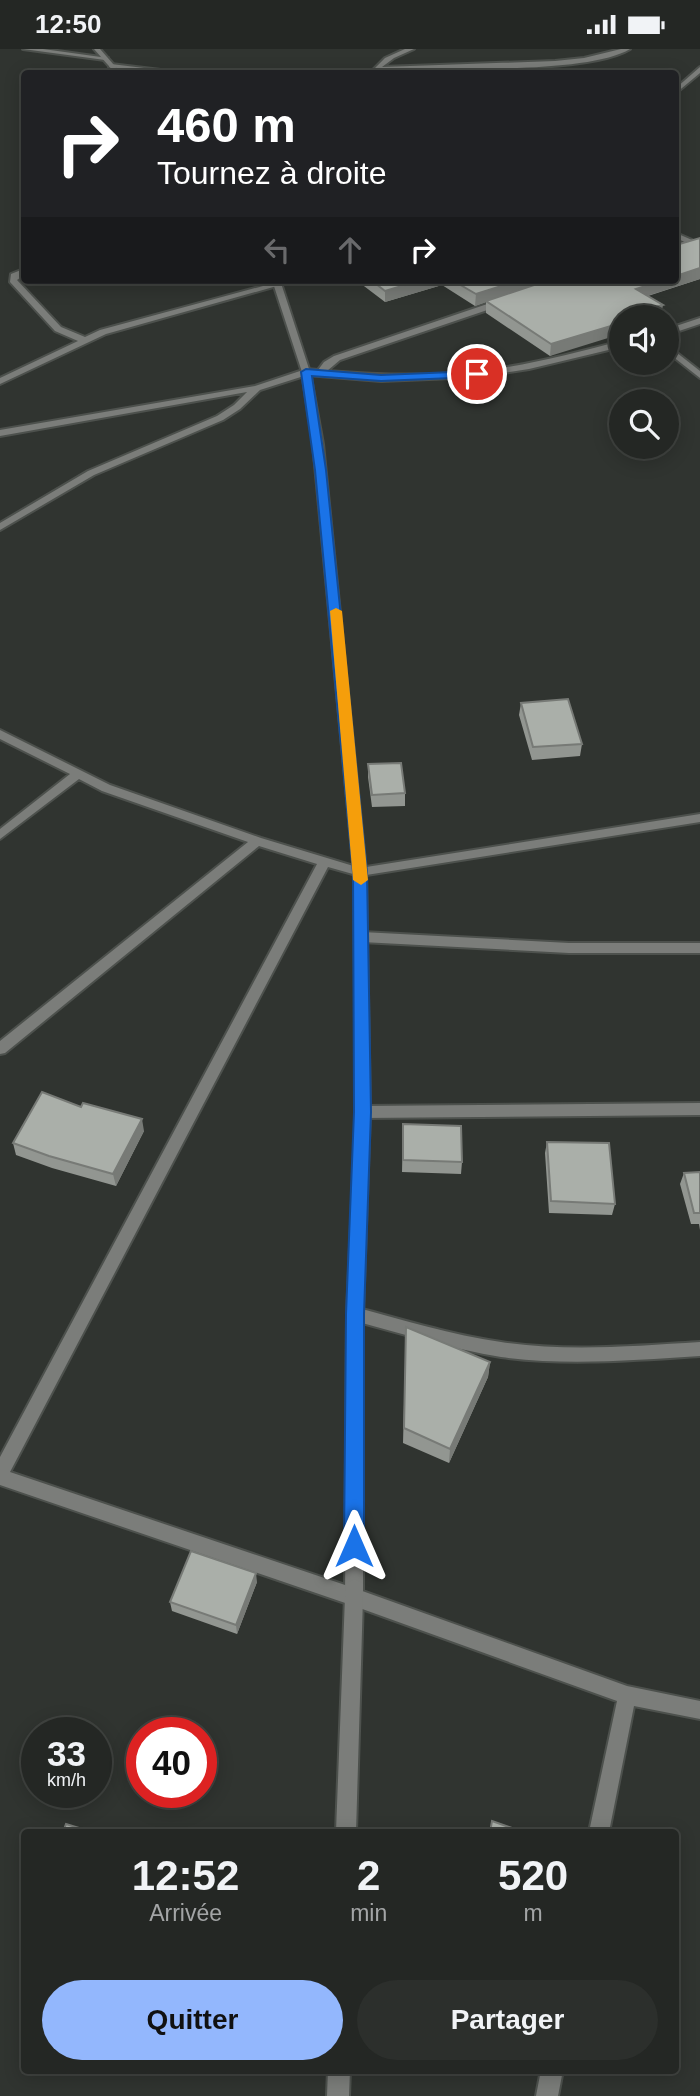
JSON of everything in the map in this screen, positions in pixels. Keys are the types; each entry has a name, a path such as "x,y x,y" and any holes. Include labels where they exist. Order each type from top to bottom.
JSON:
{"street":[{"path":"26,49 105,58"},
{"path":"97,49 115,70"},
{"path":"376,70 380,63 393,55 411,49"},
{"path":"392,70 434,65 577,59 618,54 627,49"},
{"path":"111,66 144,70"},
{"path":"679,89 700,69"},
{"path":"679,237 689,242"},
{"path":"679,245 700,238"},
{"path":"21,273 14,276 13,280 58,329 84,340"},
{"path":"0,381 103,332 273,284"},
{"path":"277,284 313,373 360,872 363,1112 355,1314 354,1597 346,1829"},
{"path":"0,433 257,388 313,373 337,358 507,300"},
{"path":"679,328 700,321"},
{"path":"313,373 381,378 477,374 529,366 609,347"},
{"path":"679,358 700,375"},
{"path":"0,370 17,373"},
{"path":"0,527 91,473 220,418 237,407 257,388"},
{"path":"0,734 77,775 257,841 360,872 700,818"},
{"path":"0,835 77,775"},
{"path":"0,1049 257,841"},
{"path":"325,861 0,1476 354,1597 627,1695 700,1710"},
{"path":"362,937 569,948 700,948"},
{"path":"363,1112 700,1109"},
{"path":"355,1314 460,1341 522,1352 590,1354 700,1349"},
{"path":"600,1829 627,1695"},
{"path":"338,2096 339,2074"},
{"path":"547,2096 551,2074"}],"building":[{"path":"700,238 700,268 679,275 679,244"},
{"path":"376,284 409,284 385,291"},
{"path":"459,284 507,284 476,294"},
{"path":"537,284 652,284 636,289 663,305 609,305 609,327 551,344 486,301"},
{"path":"568,699 582,744 533,747 521,703"},
{"path":"401,763 405,793 372,795 368,764"},
{"path":"42,1092 81,1107 83,1103 142,1119 113,1174 13,1143"},
{"path":"403,1124 461,1126 462,1162 403,1160"},
{"path":"547,1142 609,1143 615,1204 551,1201"},
{"path":"700,1172 700,1213 694,1213 684,1173"},
{"path":"406,1327 490,1362 450,1449 404,1428"},
{"path":"191,1551 256,1573 236,1625 170,1602"},
{"path":"492,1821 515,1829 491,1829"},
{"path":"66,1824 82,1829 64,1829"}],"slow traffic":[{"path":"336,611 361,880"}],"route":[{"path":"354,1546 355,1314 363,1112 360,872 318,444 306,372 381,378 477,374"}]}
